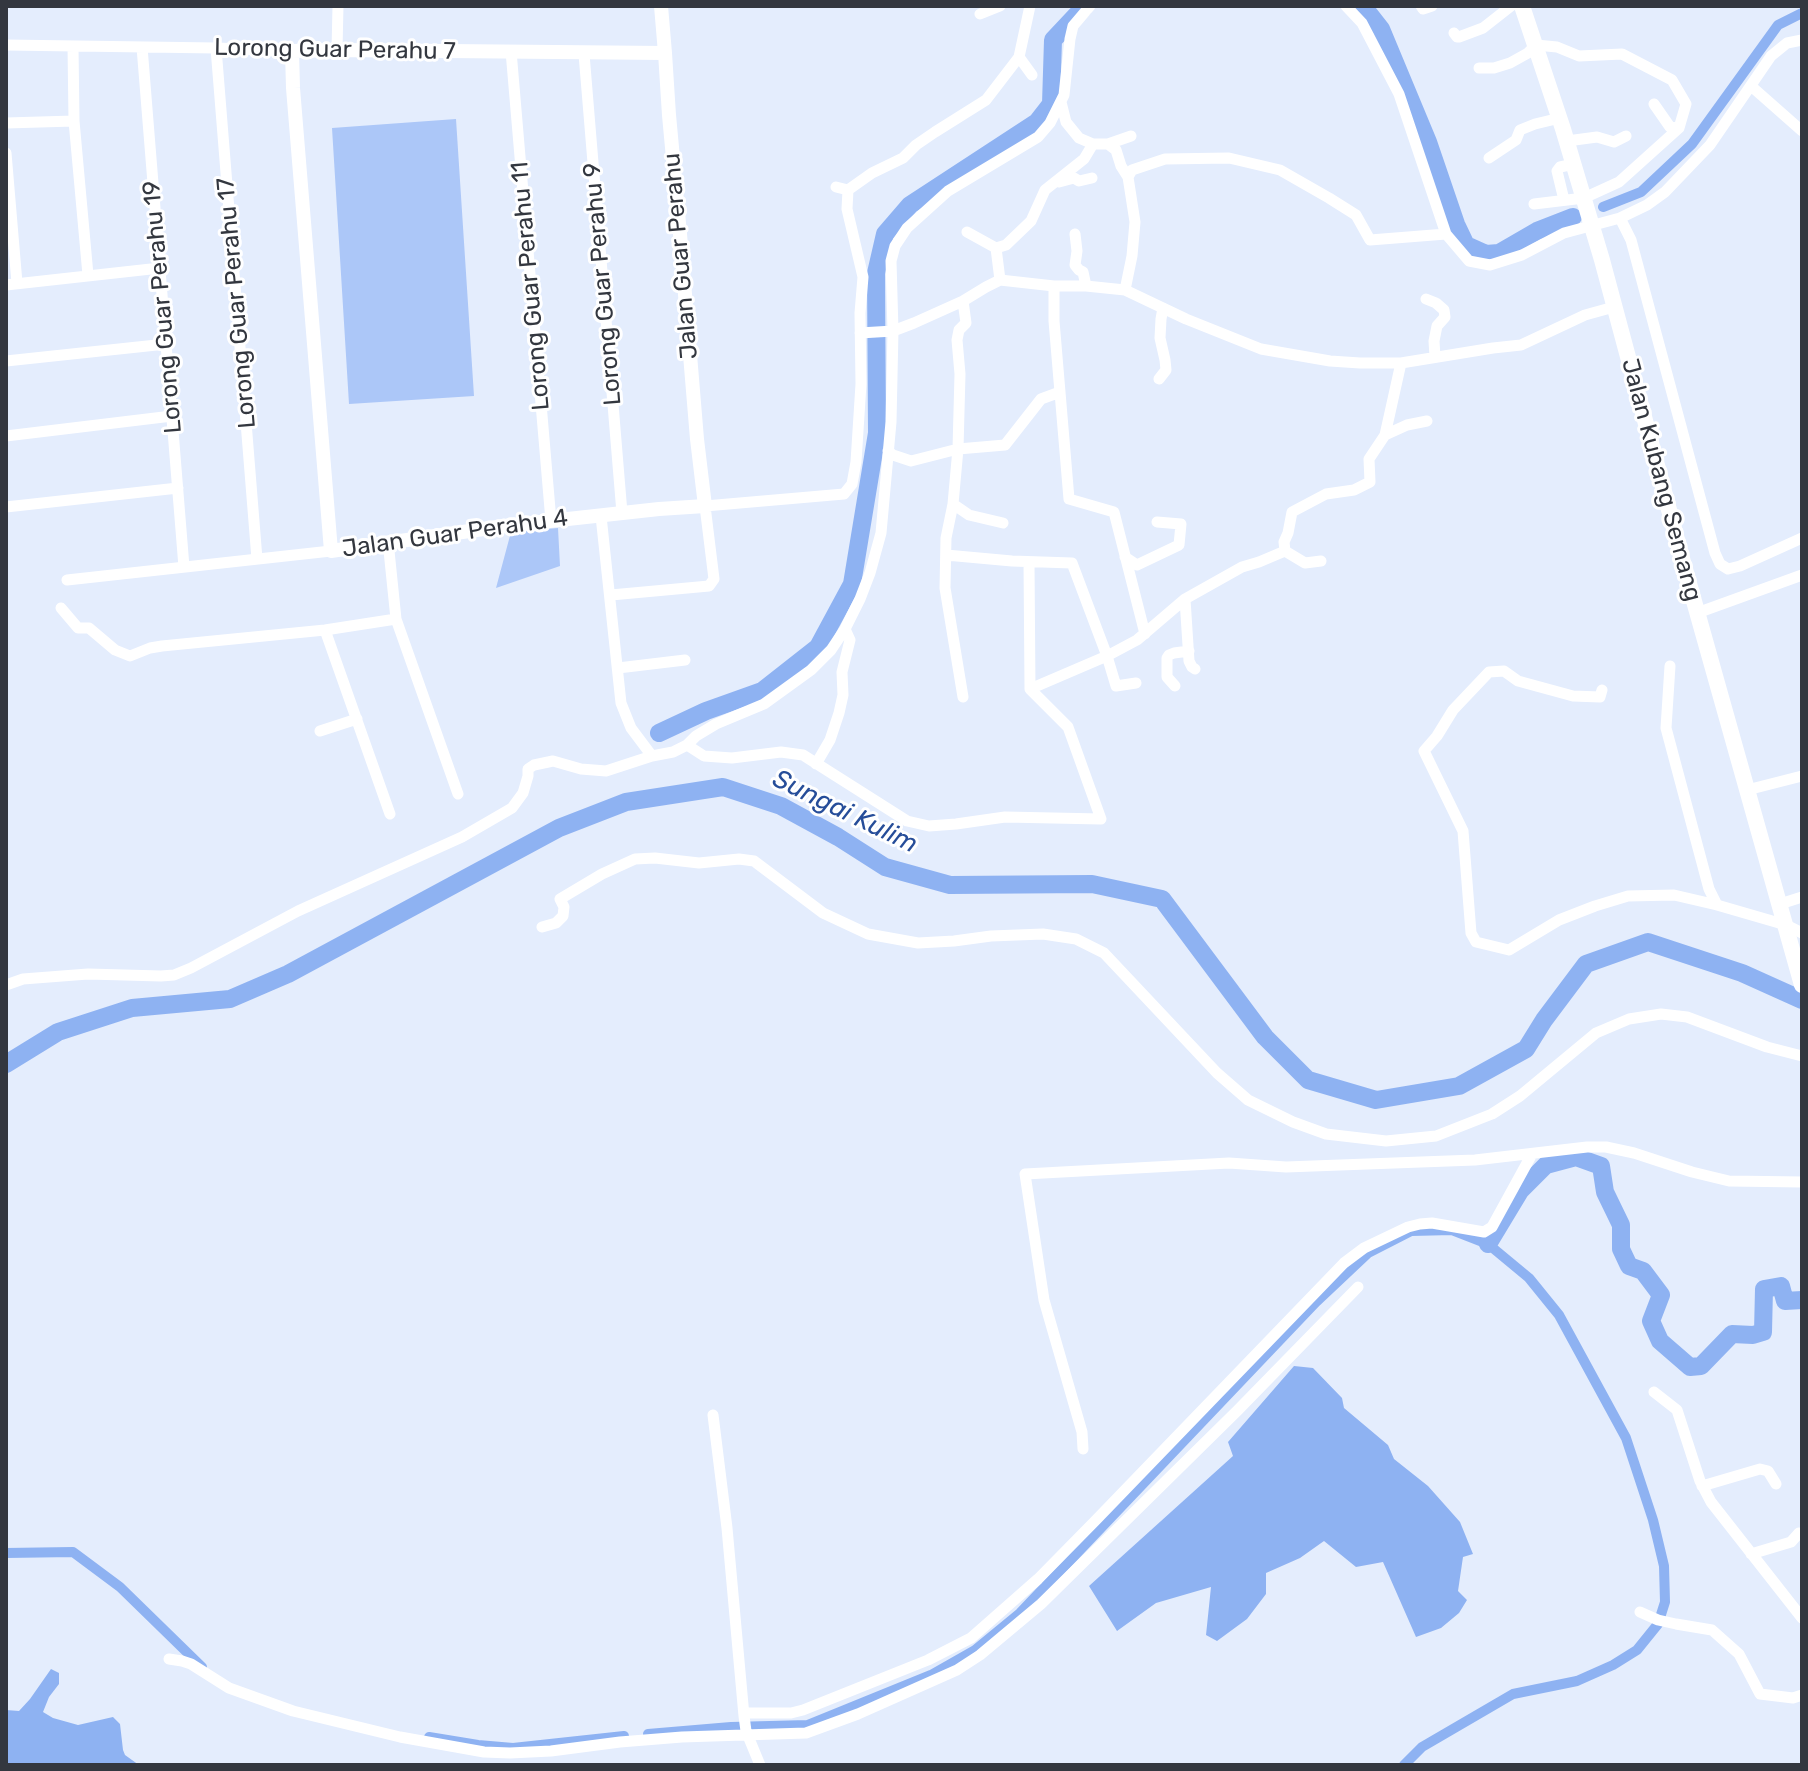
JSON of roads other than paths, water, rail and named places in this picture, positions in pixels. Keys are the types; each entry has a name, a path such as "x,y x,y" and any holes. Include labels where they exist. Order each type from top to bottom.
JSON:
{"main road":[{"name":"Jalan Kubang Semang","path":"1522,6 1592,225 1802,985"}],"street":[{"path":"337,50 338,6"},
{"name":"Jalan Guar Perahu","path":"661,6 705,506"},
{"path":"980,14 1000,6"},
{"path":"1030,6 1019,57 986,100 916,145 903,158 842,189 863,277 863,333 892,331 963,301 1000,280 1125,290 1201,326 1261,349 1330,361 1401,363 1521,345 1585,315 1614,307"},
{"path":"6,985 23,979 77,974 174,975 298,911 462,837 503,814 523,793 528,769 534,765 553,761 581,769 606,771 673,752 716,724 764,704 821,660 845,629 860,599 881,533 891,422 891,261 895,246 907,228 948,191 1038,137 1050,123 1064,95 1073,26 1090,6"},
{"path":"1346,6 1362,23 1399,94 1446,234 1469,261 1490,265 1522,255 1564,233 1620,218 1647,205 1665,192 1710,145 1771,56 1787,43 1802,40"},
{"path":"1421,6 1423,9 1432,6"},
{"path":"1454,33 1459,37 1483,28 1511,6"},
{"name":"Lorong Guar Perahu 7","path":"6,45 292,51 665,53"},
{"path":"1479,68 1510,63 1536,45 1557,47 1579,56 1622,54 1672,80 1686,104 1679,128 1619,182 1584,198 1534,204"},
{"path":"73,46 74,121 88,275"},
{"name":"Lorong Guar Perahu 19","path":"142,47 184,567"},
{"name":"Lorong Guar Perahu 17","path":"216,48 257,559"},
{"path":"292,51 331,551"},
{"name":"Lorong Guar Perahu 11","path":"511,51 551,521"},
{"name":"Lorong Guar Perahu 9","path":"584,54 622,513"},
{"path":"1019,57 1032,75"},
{"path":"1751,86 1801,129"},
{"path":"1061,102 1066,122 1079,138 1093,144 1108,144 1131,136"},
{"path":"1654,104 1670,127 1679,128"},
{"path":"1489,158 1516,140 1520,130 1560,118"},
{"path":"6,123 74,121"},
{"path":"1567,141 1597,137 1614,142 1626,136"},
{"path":"967,232 996,248 1006,245 1031,221 1045,190 1084,159 1093,144"},
{"path":"1108,144 1116,150 1128,177 1135,222 1125,290"},
{"path":"6,153 11,284 160,268"},
{"path":"1128,177 1132,170 1165,159 1229,158 1280,170 1329,198 1356,215 1370,240 1446,234"},
{"path":"1564,200 1557,171 1560,167 1574,164"},
{"path":"1045,190 1062,181 1092,178"},
{"path":"1620,218 1631,240 1720,564 1728,569 1740,566 1802,538"},
{"path":"1075,234 1075,265 1083,272 1086,286"},
{"path":"996,248 1000,280"},
{"path":"1054,286 1054,321 1069,499 1114,512 1145,634"},
{"path":"1426,299 1444,310 1445,317 1437,326 1434,341 1435,357"},
{"path":"963,301 966,323 959,330 957,340 960,374 958,449 946,538 945,588 963,697"},
{"path":"1159,379 1166,370 1160,338 1163,308"},
{"name":"Jalan Guar Perahu 4","path":"67,580 331,551 388,541 622,513 844,494 852,484 856,462 863,333"},
{"path":"6,361 166,344"},
{"path":"1285,551 1284,542 1292,512 1326,494 1354,490 1370,482 1369,459 1385,435 1401,363"},
{"path":"888,451 911,461 958,449 1005,445 1041,399 1060,392"},
{"path":"6,436 172,416"},
{"path":"1385,435 1407,425 1427,421"},
{"path":"6,507 178,488"},
{"path":"953,504 969,515 1003,523"},
{"path":"611,595 709,586 714,579 705,506"},
{"path":"601,516 621,703 631,728 652,756"},
{"path":"1125,557 1137,565 1179,545 1181,524 1157,522"},
{"path":"388,541 396,619 458,794"},
{"path":"1285,551 1305,563 1321,561"},
{"path":"1030,689 1137,640 1185,599 1242,567 1285,551"},
{"path":"946,555 1072,563 1116,686 1136,683"},
{"path":"687,745 704,756 732,758 781,752 803,755 907,821 929,826 1005,817 1101,819 1068,727 1030,689 1029,562"},
{"path":"1697,613 1802,575"},
{"path":"1185,599 1189,661 1195,669"},
{"path":"61,608 78,628 89,628 122,654 130,656 150,648 325,630 396,619"},
{"path":"816,764 830,740 843,695 842,672 850,640 845,629"},
{"path":"325,630 390,814"},
{"path":"1175,686 1167,677 1167,658 1174,653 1189,651"},
{"path":"618,668 685,660"},
{"path":"1670,666 1666,728 1709,889 1717,905"},
{"path":"1602,690 1600,697 1573,696 1518,681 1504,671 1489,672 1453,710 1424,751 1463,831 1471,933 1476,942 1509,950 1559,920 1628,896 1674,895 1786,925 1802,933"},
{"path":"320,731 357,719"},
{"path":"1747,790 1802,776"},
{"path":"542,927 556,923 563,916 564,907 560,899 635,859 699,863 739,859 754,861 823,913 868,934 918,943 1043,934 1076,939 1104,953 1217,1073 1248,1100 1326,1134 1386,1141 1436,1136 1492,1114 1520,1096 1596,1033 1629,1019 1661,1014 1687,1017 1767,1047 1802,1056"},
{"path":"1780,904 1802,897"},
{"path":"1083,1449 1082,1432 1044,1300 1025,1174 1229,1163 1286,1167 1475,1160 1606,1147 1729,1181 1802,1182"},
{"path":"744,1715 803,1710 928,1660 971,1638 1038,1579 1344,1263 1364,1248 1420,1224 1432,1223 1484,1232 1492,1227 1532,1154"},
{"path":"169,1659 191,1664 229,1688 293,1711 400,1737 484,1752 510,1753 747,1733 806,1733 858,1714 957,1670 980,1655 1041,1604 1358,1287"},
{"path":"1654,1392 1677,1410 1702,1486 1711,1502 1802,1618"},
{"path":"713,1415 744,1715 747,1733 760,1765"},
{"path":"1702,1486 1760,1469 1768,1471 1776,1484"},
{"path":"1751,1554 1791,1542 1799,1533"},
{"path":"1640,1612 1658,1620 1712,1630 1739,1654 1760,1694 1793,1698 1802,1695"}],"waterway":[{"path":"1363,6 1381,29 1466,245 1486,254 1499,253 1537,231 1573,217"},
{"path":"659,733 706,711 762,691 818,647 852,584 877,433 876,273 885,234 910,205 1037,122 1051,104 1053,40 1084,7"},
{"path":"1603,207 1641,192 1692,144 1778,25 1802,13"},
{"name":"Sungai Kulim","path":"6,1064 58,1032 132,1008 230,999 288,974 559,828 626,802 723,787 781,806 885,867 950,885 1092,884 1162,899 1265,1037 1308,1080 1376,1100 1459,1086 1526,1049 1586,964 1648,942 1742,973 1802,1000"},
{"path":"1488,1244 1520,1191 1546,1165 1576,1157 1601,1166 1605,1192 1621,1225 1621,1249 1629,1266 1643,1271 1661,1295 1651,1321 1660,1341 1690,1367 1701,1366 1732,1334 1763,1332 1764,1289 1781,1286 1785,1301 1802,1300"},
{"path":"648,1734 808,1725 931,1675 975,1650 1020,1613 1316,1302 1368,1253 1411,1231 1452,1230 1488,1244 1529,1278 1559,1315 1626,1438 1653,1520 1664,1566 1665,1602 1658,1624 1637,1650 1613,1665 1577,1681 1513,1694 1422,1747 1404,1765"},
{"path":"6,1553 73,1552 120,1587 202,1667"},
{"path":"429,1737 513,1748 624,1736"}]}
